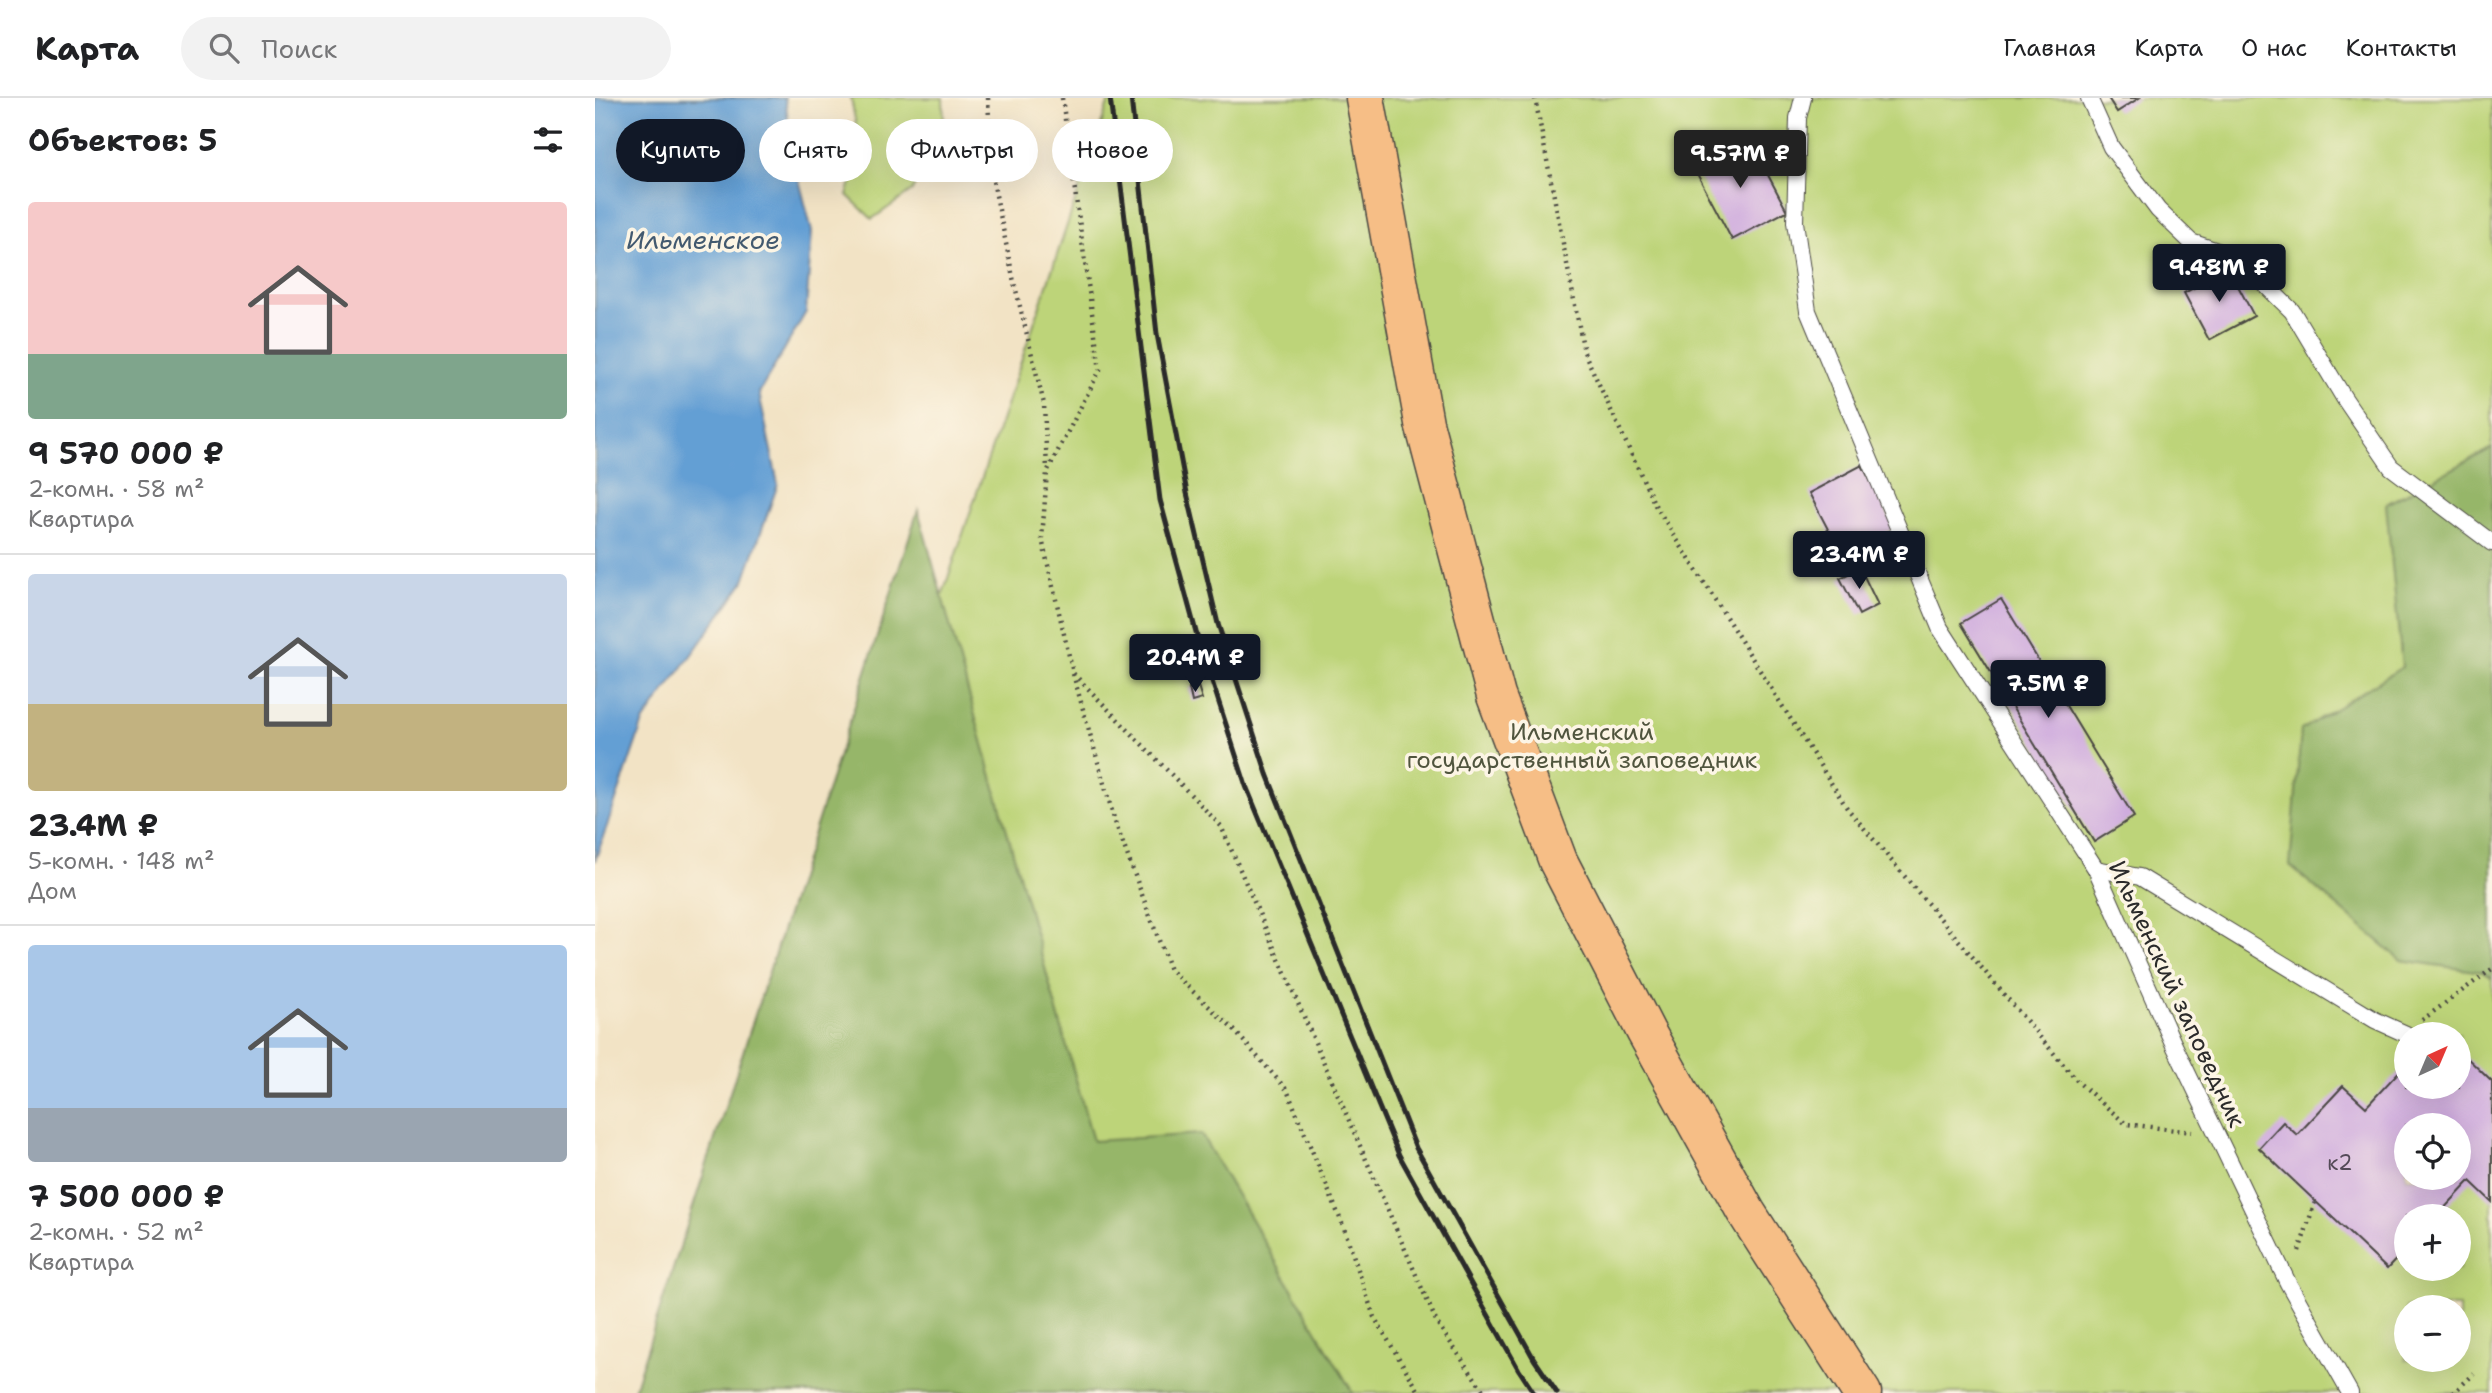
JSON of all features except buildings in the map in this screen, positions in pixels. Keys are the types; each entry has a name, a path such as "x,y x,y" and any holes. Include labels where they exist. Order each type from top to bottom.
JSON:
{"main road":[{"path":"1364,98 1424,423 1496,696 1558,861 1646,1032 1746,1212 1862,1393"}],"lane":[{"name":"Ильменский заповедник","path":"1803,98 1798,118 1795,222 1808,311 1940,628 2097,869 2173,1044 2288,1283 2350,1393"},
{"path":"2089,98 2111,147 2158,210 2191,242 2238,258 2292,311 2344,398 2391,467 2492,543"},
{"path":"2097,869 2140,877 2375,1020 2394,1029"}],"path":[{"path":"988,98 992,176 1014,282 1044,404 1047,472 1042,539 1073,673 1115,822 1170,970 1234,1030 1287,1090 1344,1228 1374,1318 1420,1393"},
{"path":"1047,472 1101,370 1062,98"},
{"path":"1535,98 1584,352 1655,505 1847,808 2078,1082 2126,1124 2217,1135"},
{"path":"1073,673 1221,826 1437,1324 1485,1393"},
{"path":"2421,1022 2492,969"},
{"path":"2288,1283 2315,1202"},
{"path":"2453,1393 2474,1374"}],"green space":[{"path":"851,98 943,98 944,119 886,119 886,182 916,182 912,191 872,219 847,195 851,182 872,182 872,119 855,119"},
{"name":"Ильменский государственный заповедник","path":"1110,98 2492,98 2492,1393 673,1393 1082,182 1173,182 1173,119 1103,119"},
{"path":"2492,448 2492,978 2482,972 2401,960 2290,866 2301,730 2402,667 2386,504"},
{"path":"918,510 1093,1141 1201,1134 1353,1393 633,1393"}],"water":[{"name":"Ильменское","path":"595,98 785,98 788,119 759,119 759,182 800,182 812,231 806,312 759,393 778,484 743,583 643,722 595,861"}],"railway":[{"path":"1110,98 1160,500 1196,632 1246,786 1399,1155 1534,1393"},
{"path":"1131,98 1157,334 1187,493 1218,624 1267,774 1416,1148 1534,1359 1557,1393"}]}
